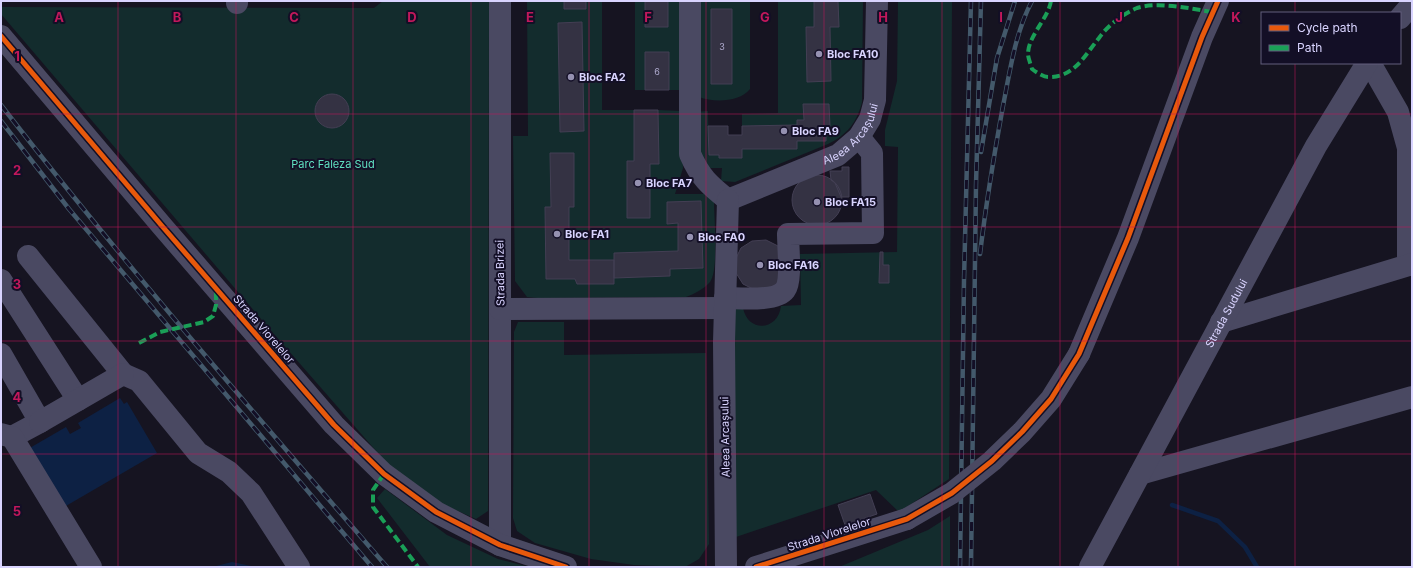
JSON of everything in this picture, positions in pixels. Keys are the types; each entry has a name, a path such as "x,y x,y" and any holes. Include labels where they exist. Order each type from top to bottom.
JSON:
{"street":[{"name":"Strada Brizei","path":"500,1 500,545"},
{"path":"690,1 690,154 698,172 728,200"},
{"name":"Aleea Arcașului","path":"726,567 724,303 728,200 838,155 859,137 870,119 875,100 877,1"},
{"path":"1202,37 1218,1"},
{"path":"1202,37 1236,1"},
{"path":"1401,17 1412,4"},
{"name":"Strada Viorelelor","path":"1,36 334,425 384,474 436,512 500,545 566,567"},
{"name":"Strada Viorelelor","path":"756,567 907,519 952,493 992,461 1022,432 1051,399 1079,354 1128,238 1202,37"},
{"name":"Strada Sudului","path":"1090,567 1316,146 1367,64"},
{"path":"1222,322 1410,265 1408,148 1398,112 1369,64"},
{"path":"500,309 724,303 774,298 785,291 788,283 788,234 873,233 872,153 859,137"},
{"path":"28,256 123,374 139,381 198,453 229,472 251,493 299,567"},
{"path":"1,280 78,400"},
{"path":"1,354 40,422"},
{"path":"91,567 6,435 40,422 123,374"},
{"path":"1140,474 1412,397"}],"green space":[{"name":"Parc Faleza Sud","path":"383,1 489,1 488,511 476,519 440,503 391,468 267,326 1,14 1,7 374,8"},
{"path":"527,1 564,1 564,9 585,9 586,1 602,1 602,110 634,110 634,161 627,161 627,218 649,218 650,164 659,164 658,110 681,111 683,168 675,194 704,194 714,201 715,256 713,276 710,282 699,291 686,297 527,297 515,281 513,136 528,136","holes":["581,22 584,131 560,132 558,23","550,153 574,153 574,207 569,207 569,260 614,260 614,253 678,251 678,223 667,224 667,202 700,201 703,268 670,269 670,276 614,278 614,284 577,284 575,279 546,279 545,207 551,207"]},
{"path":"635,1 645,1 645,27 668,27 668,1 684,1 683,90 669,90 669,52 645,52 645,90 635,90"},
{"path":"697,1 750,1 750,89 740,97 733,99 719,101 699,97","holes":["711,9 732,9 732,84 711,84"]},
{"path":"778,1 814,1 814,27 806,27 808,82 831,81 830,27 838,1 863,1 862,102 860,109 854,122 846,132 828,144 735,182 721,181 722,168 707,168 700,156 694,112 708,111 709,155 719,155 719,158 742,158 742,149 797,149 797,141 826,141 826,127 830,127 829,104 803,104 804,120 797,120 797,125 742,126 742,114 778,113"},
{"path":"898,1 952,1 949,479 899,512 876,490 736,537 731,309 743,308 746,316 751,322 756,325 763,326 774,320 779,314 781,306 801,305 800,254 897,252 898,147 885,146 885,130 897,81"},
{"path":"518,322 564,322 564,355 706,353 709,544 699,559 685,567 634,565 591,559 535,543 517,531 513,518 514,332"},
{"path":"385,489 447,535 498,559 529,567 430,567 377,498"},
{"path":"950,516 950,567 839,567 928,530"}],"water":[{"path":"120,398 124,404 127,402 157,453 59,510 28,449 66,427 70,434 81,428 78,423"},
{"path":"232,562 256,567 212,567"}],"building":[{"path":"564,1 586,1 586,9 564,9"},
{"path":"645,1 668,1 668,27 645,27"},
{"name":"Bloc FA10","path":"814,1 838,1 839,27 830,27 831,81 807,82 806,27 814,27"},
{"path":"711,9 732,9 732,84 711,84"},
{"name":"Bloc FA2","path":"582,22 584,131 560,132 558,23"},
{"path":"645,52 669,52 669,90 645,90"},
{"path":"335,94 344,99 348,104 348,118 344,123 339,127 329,128 325,127 316,118 315,108 316,104 325,95"},
{"name":"Bloc FA9","path":"803,104 829,104 830,127 826,127 826,141 797,141 797,149 742,149 742,158 719,158 719,155 709,155 708,126 728,126 728,135 742,135 742,126 797,125 797,120 804,120"},
{"name":"Bloc FA7","path":"634,110 658,110 659,164 650,164 650,218 627,218 627,161 634,161"},
{"name":"Bloc FA1","path":"550,153 574,153 574,207 569,207 569,260 614,260 614,284 577,284 575,279 546,279 545,207 551,207"},
{"path":"842,167 849,167 849,197 841,197 835,183 831,180 830,171 842,171"},
{"name":"Bloc FA15","path":"817,175 826,177 835,182 840,191 842,200 840,209 835,218 826,223 817,225 808,223 799,218 794,209 792,200 794,191 799,182 808,177"},
{"name":"Bloc FA0","path":"701,201 703,268 670,269 670,276 614,278 614,253 678,251 678,223 667,224 667,202"},
{"name":"Bloc FA16","path":"766,240 778,246 779,282 768,290 755,290 743,284 736,273 735,260 741,248 752,241"},
{"path":"880,252 883,252 883,265 889,265 889,283 879,283"},
{"path":"870,494 877,514 845,525 838,505"}],"waterway":[{"path":"1172,505 1218,521 1245,547 1257,567"}],"railway":[{"path":"960,567 964,280 971,1"},
{"path":"971,567 976,185 981,1"},
{"path":"981,152 997,58 1015,1"},
{"path":"980,254 993,161 1011,66 1021,26 1032,1"},
{"path":"1,105 143,281 387,567"},
{"path":"1,121 69,209 372,567"}],"marked path":[{"path":"1051,1 1046,14 1034,34 1028,54 1032,69 1046,77 1065,74 1072,70 1084,58 1111,24 1126,13 1137,8 1165,5 1213,12"},
{"path":"139,343 160,332 204,322 213,316 216,305 216,289"},
{"path":"384,474 373,490 373,507 418,567"}],"cycle path":[{"path":"756,567 907,519 952,493 992,461 1022,432 1051,399 1079,354 1128,238 1202,37 1218,1"},
{"path":"1,36 162,226 334,425 384,474 436,512 500,545 566,567"}],"place":[{"name":"Bloc FA10","path":"819,54"},
{"name":"Bloc FA2","path":"571,77"},
{"name":"Bloc FA9","path":"784,131"},
{"name":"Bloc FA7","path":"638,183"},
{"name":"Bloc FA15","path":"817,202"},
{"name":"Bloc FA1","path":"557,234"},
{"name":"Bloc FA0","path":"690,237"},
{"name":"Bloc FA16","path":"760,265"}]}
